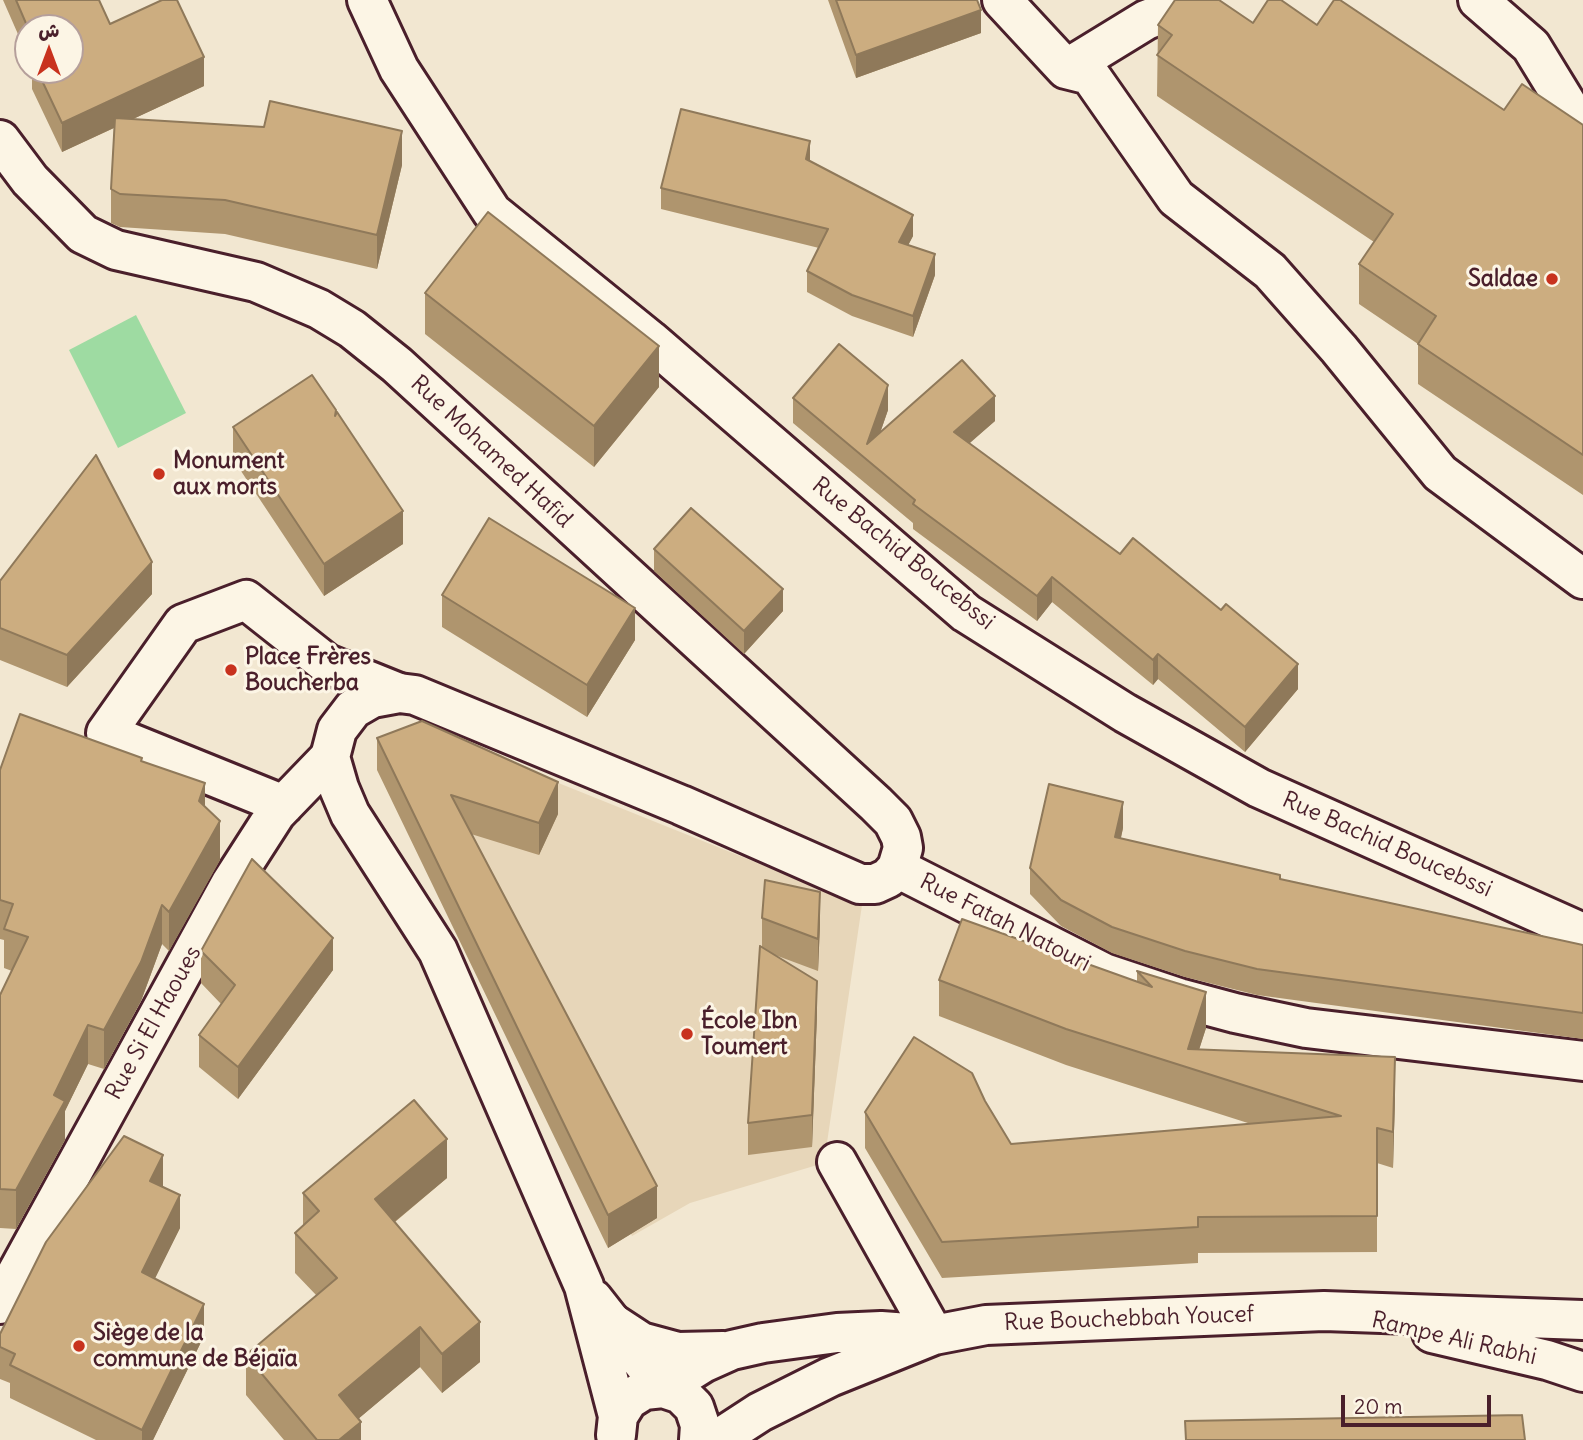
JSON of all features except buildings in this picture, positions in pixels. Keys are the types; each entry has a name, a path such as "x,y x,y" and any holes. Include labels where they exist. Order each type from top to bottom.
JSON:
{"street":[{"name":"Rue Bachid Boucebssi","path":"367,0 398,69 492,212 650,340 966,613 1125,713 1259,788 1583,933"},
{"path":"1002,0 1066,69 1090,75 1176,198 1270,271 1339,349 1440,473 1583,579"},
{"path":"1066,69 1146,20 1197,0"},
{"path":"1478,0 1531,46 1583,131"},
{"name":"Rue Mohamed Hafid","path":"1,141 30,180 83,234 116,250 256,282 283,292 352,329 397,365 893,821 903,848 897,869"},
{"path":"284,805 106,733 183,624 246,600 327,663 399,694"},
{"name":"Rue Fatah Natouri","path":"330,757 337,730 353,709 372,698 399,694 427,699 681,805 849,881 875,884 888,878 897,869 1104,973 1179,998 1306,1028 1583,1061"},
{"path":"330,757 339,789 350,814 438,951 584,1286 616,1433"},
{"name":"Rue Si El Haoues","path":"0,1304 231,883 276,813 330,757"},
{"path":"837,1162 934,1335"},
{"path":"584,1286 663,1388 681,1394 694,1407 700,1425 699,1440"},
{"path":"1324,1311 1583,1320"},
{"name":"Rue Bouchebbah Youcef","path":"717,1440 760,1412 807,1388 934,1335 1013,1323 1324,1311"},
{"name":"Rampe Ali Rabhi","path":"1324,1311 1465,1339 1583,1371"},
{"name":"Rue Bouchebbah Youcef","path":"612,1323 641,1342 678,1352 732,1350 837,1333 881,1331 934,1335"},
{"name":"Rue Bouchebbah Youcef","path":"616,1433 628,1400 644,1390 663,1388 703,1363 732,1350"}],"shaded area":[{"name":"École Ibn Toumert","path":"449,739 862,905 824,1163 690,1203 632,1236 396,763"}],"green space":[{"path":"136,315 186,413 118,448 69,350"}],"place":[{"name":"Saldae","path":"1552,279"},
{"name":"Monument aux morts","path":"159,474"},
{"name":"Place Frères Boucherba","path":"231,670"},
{"name":"École Ibn Toumert","path":"687,1034"},
{"name":"Siège de la commune de Béjaïa","path":"79,1346"}]}
